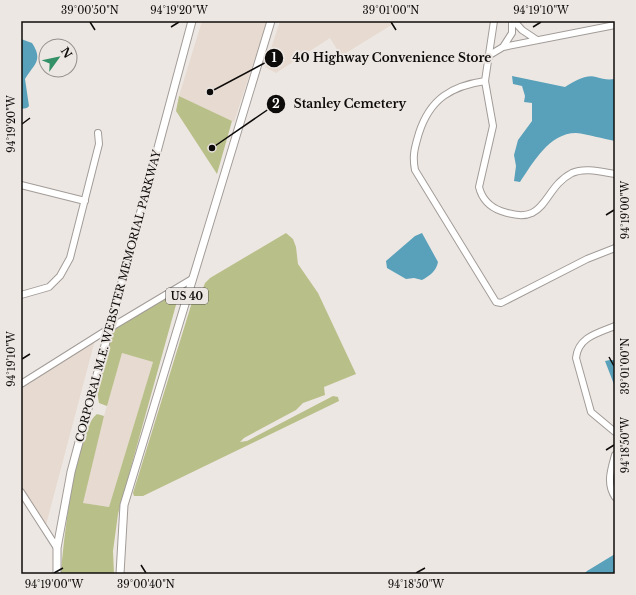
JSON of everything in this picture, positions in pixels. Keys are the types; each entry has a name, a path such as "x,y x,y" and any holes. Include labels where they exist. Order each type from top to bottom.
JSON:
{"main road":[{"name":"CORPORAL M.E. WEBSTER MEMORIAL PARKWAY","path":"57,574 57,548 71,472 192,21"},
{"name":"US 40","path":"120,574 124,505 271,21"}],"street":[{"path":"494,21 485,81 494,126 479,187 488,204 495,209 511,214 531,214 538,210 562,181 574,173 584,171 615,174"},
{"path":"503,47 512,33 513,21"},
{"path":"513,21 522,30 538,40"},
{"path":"488,56 503,47 615,25"},
{"path":"485,81 457,88 435,103 425,116 413,151 415,170 496,302 501,303 587,259 615,248"},
{"path":"21,295 49,287 60,276 70,258 99,144 98,133"},
{"path":"21,185 85,201"},
{"path":"22,381 192,279"},
{"path":"615,326 586,337 576,351 576,358 591,412 615,432"},
{"path":"615,455 609,482 615,497"},
{"path":"21,492 57,548"}],"shaded area":[{"path":"202,21 267,21 234,122 179,96"},
{"path":"280,21 398,21 341,56 330,38 276,73 265,67"},
{"path":"95,340 46,525 21,486 21,387"},
{"path":"122,353 153,362 109,507 82,503 104,416"}],"green space":[{"path":"179,96 232,121 217,174 176,111"},
{"path":"286,233 293,239 296,247 298,264 318,293 356,374 324,387 325,395 303,403 296,410 244,438 240,442 247,441 333,396 338,397 339,401 143,496 134,496 133,493 193,299 199,299 205,283 210,278"},
{"path":"177,291 179,294 118,514 113,551 114,574 61,574 67,515 76,464 89,424 97,414 104,416 83,503 109,507 153,362 122,353 107,406 99,403 97,391 112,334 117,327"}],"water":[{"path":"21,39 32,43 37,54 37,59 25,79 29,106 21,109"},
{"path":"512,76 565,87 580,79 592,76 615,79 615,141 576,133 566,134 550,143 543,150 520,182 514,181 516,166 514,155 518,140 532,121 532,103 524,102 525,96 522,86 513,84"},
{"path":"422,233 438,262 433,272 422,280 414,278 406,279 387,268 386,261 415,236"},
{"path":"615,360 615,387 605,361"},
{"path":"615,554 615,574 584,574 587,571"}],"place":[{"name":"40 Highway Convenience Store","path":"210,92"},
{"name":"Stanley Cemetery","path":"212,148"}]}
